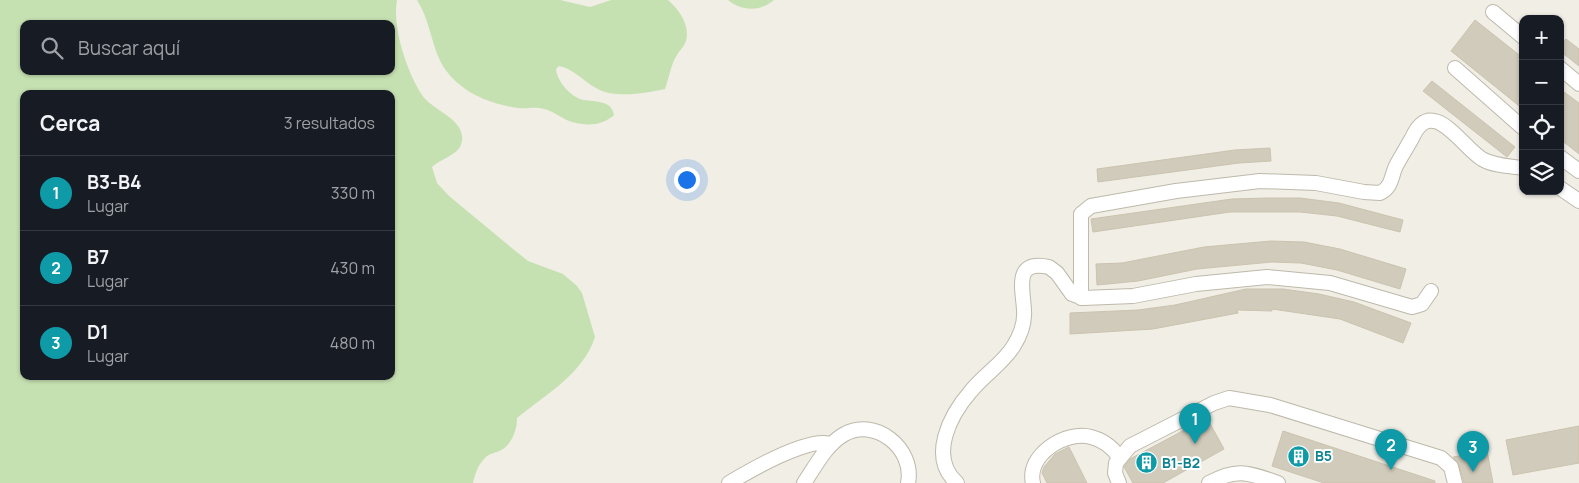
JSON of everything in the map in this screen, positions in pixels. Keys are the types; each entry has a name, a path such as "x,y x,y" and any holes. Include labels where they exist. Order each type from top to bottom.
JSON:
{"street":[{"path":"1493,12 1519,34"},
{"path":"1455,68 1519,124"},
{"path":"1564,71 1579,84"},
{"path":"1081,298 1081,214 1091,206 1176,191 1260,181 1316,183 1380,193 1390,184 1396,165 1415,131 1428,121 1436,121 1447,126 1481,158 1496,164 1519,167"},
{"path":"1564,160 1579,171"},
{"path":"1564,191 1579,201"},
{"path":"957,483 950,476 944,463 942,454 944,441 964,399 1007,355 1016,343 1024,317 1021,287 1023,274 1034,266 1049,267 1057,273 1072,294 1081,298 1133,296 1196,284 1267,277 1330,284 1412,307 1422,304 1431,291"},
{"path":"1120,483 1114,468 1119,457 1137,441 1214,403 1236,398 1270,405 1441,458 1451,467 1455,483"},
{"path":"804,483 831,444 852,430 863,429 878,433 896,443 904,452 909,466 908,483"},
{"path":"1033,483 1033,466 1038,458 1071,438 1089,436 1098,439 1110,447 1119,457"},
{"path":"729,483 795,450 818,442 831,444"},
{"path":"1209,483 1228,474 1240,472 1278,483"}],"green space":[{"path":"0,0 397,0 396,11 399,36 406,62 416,85 427,101 449,117 461,130 462,138 458,150 432,167 437,183 449,196 528,261 563,274 577,286 582,293 595,337 590,350 573,372 517,418 512,439 503,449 485,458 477,470 473,483 0,483"},
{"path":"417,0 560,0 590,7 611,0 668,0 681,15 687,33 683,46 673,63 665,89 630,94 611,93 596,88 574,72 559,66 556,69 559,79 570,93 579,99 607,104 613,110 614,115 609,119 594,124 583,124 568,121 551,111 541,108 518,108 488,101 462,87 442,65 426,18"},
{"path":"728,0 774,0 763,7 751,9 733,4"}],"building":[{"path":"1475,20 1519,55 1519,106 1451,51"},
{"path":"1566,39 1579,49 1579,66 1564,54 1564,41"},
{"path":"1432,81 1515,147 1507,157 1423,91"},
{"path":"1564,92 1579,103 1579,154 1564,142"},
{"path":"1270,148 1271,161 1239,163 1098,182 1097,169 1235,150"},
{"path":"1300,198 1339,203 1403,220 1400,232 1337,216 1300,212 1230,212 1093,232 1091,219 1232,199"},
{"path":"1271,241 1304,242 1340,249 1406,269 1400,289 1337,270 1301,263 1272,262 1197,269 1138,281 1097,285 1096,264 1122,263 1204,247"},
{"path":"1246,289 1283,289 1319,294 1354,302 1411,323 1403,343 1340,319 1272,309 1272,311 1237,310 1238,313 1153,329 1070,334 1070,313 1138,310 1175,305"},
{"path":"1207,418 1224,449 1163,483 1133,483 1124,467 1130,459"},
{"path":"1579,426 1579,463 1513,475 1506,440"},
{"path":"1283,431 1435,481 1435,483 1324,483 1272,466"},
{"path":"1069,447 1087,483 1047,483 1042,473 1044,467 1055,454"},
{"path":"1487,451 1493,483 1464,483 1459,465 1453,457"}],"place":[{"name":"B3-B4","path":"1195,444"},
{"name":"B5","path":"1299,456"},
{"name":"B1-B2","path":"1146,463"},
{"name":"B7","path":"1391,470"},
{"name":"D1","path":"1473,472"}]}
